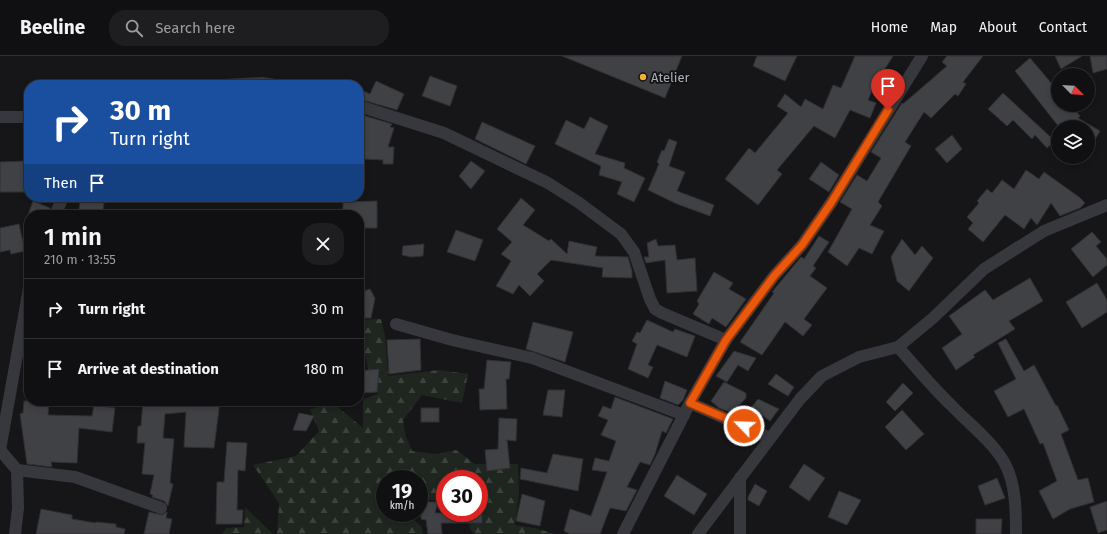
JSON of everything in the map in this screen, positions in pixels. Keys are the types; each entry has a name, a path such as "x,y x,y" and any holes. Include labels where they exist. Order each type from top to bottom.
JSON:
{"street":[{"path":"623,534 690,403 726,340 774,276 802,245 831,203 922,56"},
{"path":"364,108 444,133 548,183 578,202 621,234 634,252 650,299 655,309 726,340"},
{"path":"0,117 24,116"},
{"path":"698,534 800,399 822,376 859,357 898,347 933,318 984,269 1044,231 1107,205"},
{"path":"15,534 18,508 17,470 0,450 24,316"},
{"path":"396,324 452,340 532,358 684,415"},
{"path":"898,347 951,406 986,440 1004,462 1011,479 1016,509 1016,534"},
{"path":"690,403 770,438"},
{"path":"17,470 75,477 160,508"},
{"path":"740,478 740,534"}],"green space":[{"path":"381,319 385,336 388,376 439,370 468,374 462,403 422,395 403,420 406,437 412,451 436,454 456,450 475,464 518,464 519,494 515,525 556,534 474,534 469,527 470,522 488,522 488,470 436,470 436,500 428,500 428,470 376,470 376,522 416,522 421,526 423,534 277,534 279,503 253,465 296,456 319,431 310,409 324,406 336,406 363,428 364,399 378,394 367,365 364,348 364,320"},
{"path":"245,507 273,534 222,534 226,528 244,527"}],"building":[{"name":"Atelier","path":"562,56 682,56 665,98"},
{"path":"757,56 797,56 785,81 753,66"},
{"path":"855,56 893,56 883,72 881,70 868,100 876,103 870,118 850,110 835,138 814,126 777,170 782,174 758,205 725,179 749,148 755,153 788,113 777,106 785,94 801,107 805,99 823,109 833,85 841,88"},
{"path":"947,56 983,56 963,82 966,84 958,96 955,94 931,118 924,112 905,142 911,146 878,202 882,206 870,225 884,231 872,254 859,248 847,266 828,252 852,209 840,202 857,175 867,181 881,158 871,152 902,103 903,104 947,66 942,62"},
{"path":"1055,56 1082,56 1063,68 1061,68"},
{"path":"1090,56 1107,56 1107,69 1095,72 1095,68 1092,68"},
{"path":"1030,58 1051,83 1051,112 1077,112 1080,116 1078,118 1081,120 1054,120 1015,71"},
{"path":"430,76 457,86 450,106 422,96"},
{"path":"376,81 404,94 397,110 364,100 364,91 370,94"},
{"path":"1003,93 1051,137 1051,144 1047,148 1035,135 1032,139 1013,120 1007,126 988,109"},
{"path":"364,116 392,124 390,127 394,128 388,147 394,147 393,164 383,164 383,160 364,159"},
{"path":"590,117 608,126 595,154 625,163 624,168 645,178 634,202 617,194 622,182 599,175 601,166 555,144 566,120 584,129"},
{"path":"482,122 535,146 526,164 475,139"},
{"path":"1095,128 1100,131 1095,140"},
{"path":"952,135 962,149 947,163 935,149"},
{"path":"669,139 677,142 669,166 685,172 677,191 714,205 710,216 677,204 648,190 659,164 657,162"},
{"path":"24,161 24,192 0,192 0,162"},
{"path":"471,161 485,171 471,189 459,176"},
{"path":"821,162 839,175 829,192 809,179"},
{"path":"1026,170 1039,179 1044,172 1085,203 1080,208 1060,216 1051,203 1037,225 1031,218 1024,229 1005,215 983,242 968,229 973,223 967,217 979,203 977,201 987,189 992,193 1002,180 1014,189"},
{"path":"521,198 535,210 523,225 549,241 551,239 567,254 569,241 597,247 595,256 628,257 632,271 632,278 602,277 603,268 551,260 537,274 544,281 530,296 519,285 513,294 496,286 511,261 501,254 512,242 497,229"},
{"path":"377,201 377,228 364,228 364,210 343,210 343,202"},
{"path":"33,202 50,208 49,210 30,210"},
{"path":"80,202 104,203 103,210 79,210"},
{"path":"19,224 24,251 11,254 10,250 0,252 0,228"},
{"path":"456,230 483,240 475,261 447,252"},
{"path":"1092,232 1101,242 1096,246 1107,259 1107,265 1093,277 1071,249"},
{"path":"819,236 829,242 813,266 816,268 810,276 827,288 804,319 812,325 803,336 785,322 762,355 740,342 774,293 772,292 801,257 804,259"},
{"path":"656,239 658,246 675,245 677,260 695,258 697,291 667,293 665,260 646,263 644,257 649,257 647,243"},
{"path":"902,239 915,255 922,246 933,258 909,291 897,281 891,257"},
{"path":"424,244 423,256 411,257 402,255 403,246"},
{"path":"714,272 733,283 729,289 746,299 726,327 712,318 709,324 693,314 699,304 697,301"},
{"path":"1030,278 1043,301 1009,321 1015,329 973,355 975,357 956,370 942,348 962,334 949,316 985,290 993,300"},
{"path":"1097,283 1107,300 1107,312 1082,328 1066,302"},
{"path":"370,289 375,298 371,318 364,318 364,291"},
{"path":"647,320 673,332 675,329 695,336 687,357 657,345 648,365 653,367 648,378 628,369 637,344 632,341 637,332 640,333"},
{"path":"533,322 573,332 565,362 526,349"},
{"path":"420,339 421,370 389,374 387,340"},
{"path":"1006,339 1024,371 1034,365 1056,406 1057,405 1069,430 1061,434 1078,480 1088,478 1094,502 1070,509 1053,519 1039,491 1057,481 1043,443 1040,444 1024,409 1008,417 994,391 1016,379 998,343"},
{"path":"734,351 756,358 748,371 738,365 727,382 716,376"},
{"path":"487,360 511,362 509,379 506,379 507,409 480,410 479,389 484,389"},
{"path":"379,369 377,392 364,393 364,370"},
{"path":"776,374 794,387 788,396 768,384"},
{"path":"665,381 687,390 683,400 678,405 660,398"},
{"path":"724,382 746,393 746,398 732,413 719,408 711,401"},
{"path":"903,383 913,393 895,411 886,402"},
{"path":"548,390 565,390 562,417 543,415"},
{"path":"615,397 673,419 666,433 662,431 650,465 640,462 627,487 637,490 626,511 610,508 600,534 570,534 564,531 570,509 591,516 607,472 592,470 595,458 609,461 616,441 601,435 608,420 598,416 603,406 611,409"},
{"path":"758,399 779,409 770,421 751,408"},
{"path":"24,401 24,406 49,406 48,415 92,416 94,406 115,408 112,432 79,428 77,463 51,462 52,467 27,464 20,414 23,413"},
{"path":"143,406 219,406 214,448 184,447 186,412 165,414 163,438 174,439 170,483 173,484 168,506 164,501 152,497 153,495 150,494 154,475 142,474 145,443 137,443 138,426 141,426"},
{"path":"421,408 439,408 439,422 421,422"},
{"path":"902,410 924,434 906,450 885,427"},
{"path":"299,413 314,416 306,431 293,430"},
{"path":"499,418 517,419 516,441 507,440 510,468 488,471 485,450 498,449"},
{"path":"227,442 247,443 245,471 238,470 237,510 243,510 242,524 216,524 217,482 224,482"},
{"path":"553,454 583,459 578,491 520,479 521,468 547,473"},
{"path":"804,464 825,478 809,501 789,487"},
{"path":"677,475 707,494 694,515 664,496"},
{"path":"997,478 1005,498 985,505 978,486"},
{"path":"755,484 767,491 759,506 748,500 748,497"},
{"path":"839,491 861,500 847,525 828,517"},
{"path":"522,494 545,501 540,526 516,521"},
{"path":"1107,501 1107,530 1098,533 1090,507"},
{"path":"428,502 436,502 436,522 482,522 441,523 442,534 428,534 426,522 428,522"},
{"path":"41,509 72,515 72,519 96,523 116,524 116,527 125,529 124,534 36,534"},
{"path":"149,512 162,515 167,512 166,518 172,519 169,534 144,534"},
{"path":"976,519 1002,519 1001,534 976,534"}],"place":[{"name":"Atelier","path":"643,77"}],"route":[{"path":"744,426 690,403 726,340 774,276 802,245 831,203 888,110"}]}
